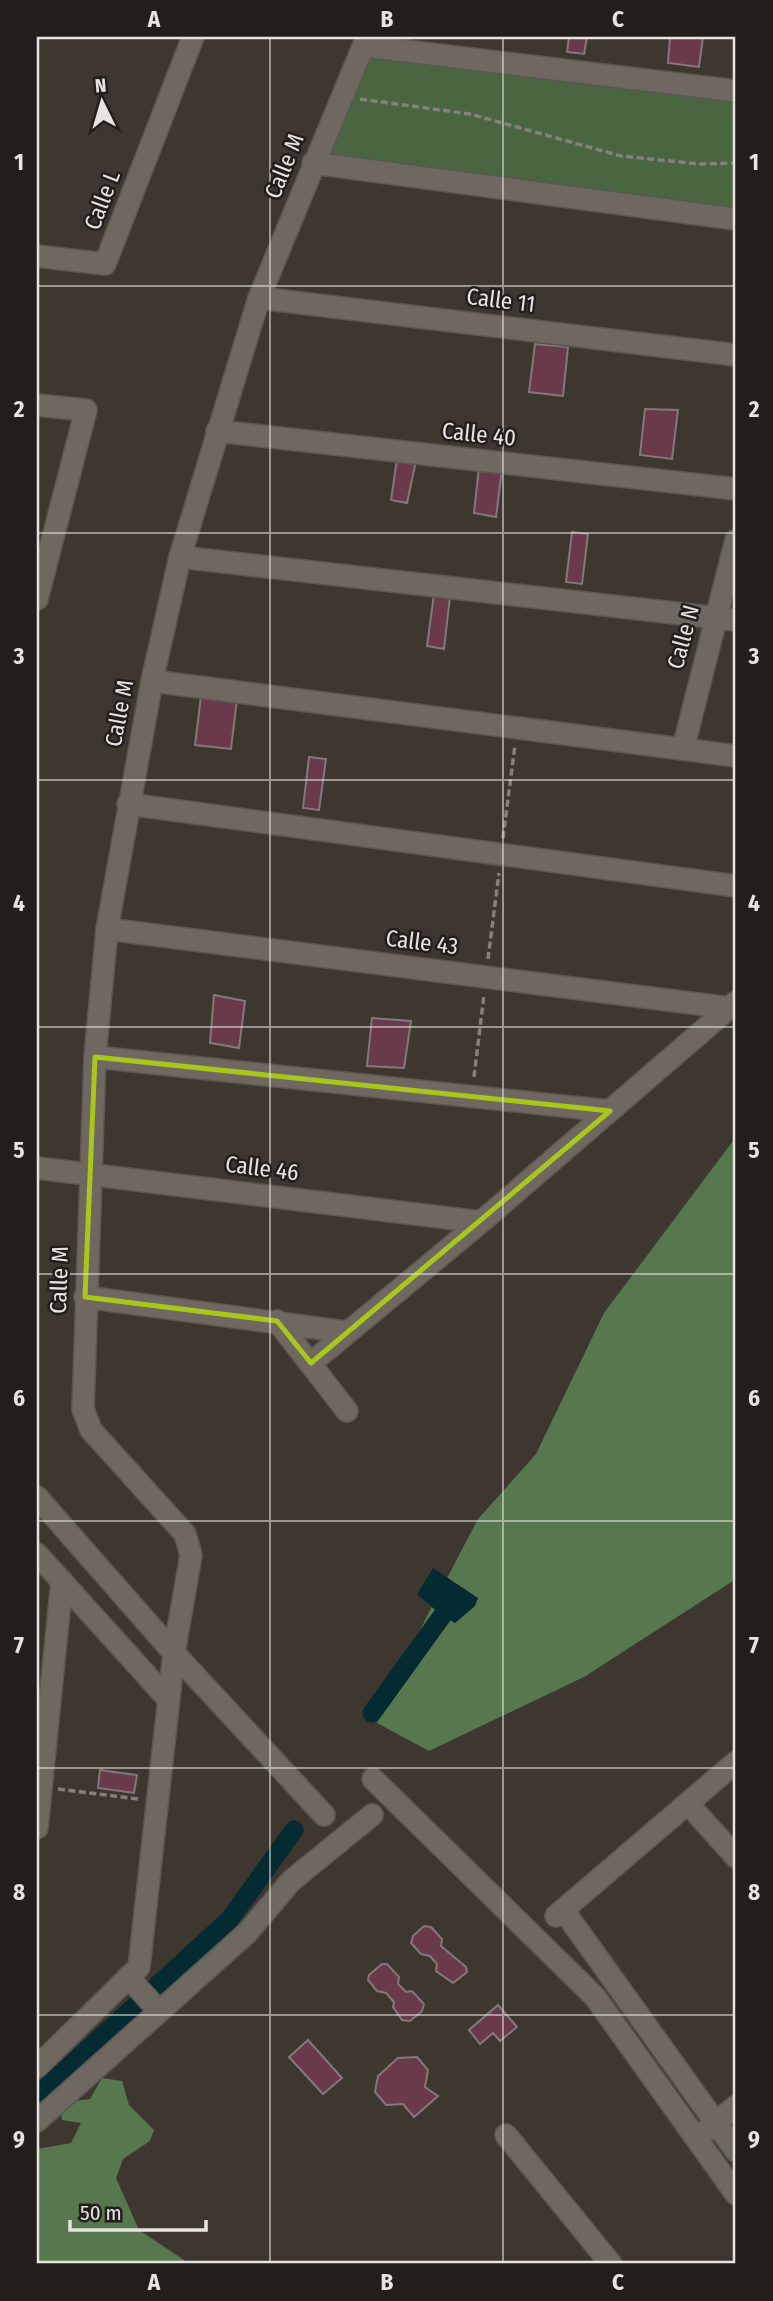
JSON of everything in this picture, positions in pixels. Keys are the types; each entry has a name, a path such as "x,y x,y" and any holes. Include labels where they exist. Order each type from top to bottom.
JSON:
{"street":[{"name":"Calle L","path":"37,256 105,264 193,37"},
{"path":"365,41 736,91"},
{"name":"Calle M","path":"174,1653 191,1555 190,1544 185,1534 91,1430 82,1399 95,1056 107,929 152,681 180,557 259,298 365,41"},
{"path":"313,163 736,219"},
{"name":"Calle 11","path":"259,298 736,355"},
{"path":"37,405 86,410 45,531 37,599"},
{"name":"Calle 40","path":"217,431 736,489"},
{"name":"Calle N","path":"682,749 726,619 736,540"},
{"path":"180,557 726,619"},
{"path":"152,681 736,756"},
{"path":"128,804 736,886"},
{"name":"Calle 43","path":"107,929 733,1005"},
{"path":"311,1363 481,1222 733,1005"},
{"path":"95,1056 610,1111"},
{"name":"Calle 46","path":"37,1168 481,1222"},
{"path":"85,1297 346,1332"},
{"path":"277,1321 346,1411"},
{"path":"40,1509 324,1815"},
{"path":"37,1553 168,1699"},
{"path":"37,1828 62,1581"},
{"path":"57,1637 73,1622 95,1618"},
{"path":"37,2121 143,1994 139,1967 174,1653"},
{"path":"715,2165 736,2149 560,1913 736,1762"},
{"path":"373,1779 595,1997 736,2194"},
{"path":"689,1805 736,1857"},
{"path":"37,2067 59,2048 143,1994 247,1933 291,1881 372,1815"},
{"path":"37,2049 59,2048"},
{"path":"696,2138 736,2106"},
{"path":"506,2136 611,2264"}],"path":[{"path":"340,98 380,100 470,114 621,156 700,164 736,163"},
{"path":"472,1097 517,728"},
{"path":"41,1787 157,1801"}],"highlighted area":[{"path":"95,1057 610,1111 311,1363 277,1321 85,1297"}],"green space":[{"path":"366,55 736,101 736,208 325,154"},
{"path":"736,1137 736,1579 584,1677 429,1751 377,1723 426,1618 478,1519 536,1454 604,1313"},
{"path":"102,2078 122,2081 129,2105 154,2130 150,2141 123,2159 116,2178 139,2230 190,2264 37,2264 37,2149 71,2143 81,2123 62,2120 59,2103 90,2099"}],"water":[{"path":"433,1568 478,1598 475,1606 455,1623 442,1616 417,1594"}],"building":[{"path":"569,37 587,37 584,54 567,52"},
{"path":"670,37 703,37 699,67 668,63"},
{"path":"535,344 568,347 563,396 529,392"},
{"path":"645,409 678,410 672,459 640,455"},
{"path":"397,459 416,461 407,503 391,500"},
{"path":"479,467 502,469 496,517 474,513"},
{"path":"572,532 588,534 582,584 566,582"},
{"path":"434,594 450,596 444,649 427,646"},
{"path":"201,696 237,699 231,749 195,745"},
{"path":"309,757 326,759 319,810 303,808"},
{"path":"214,995 245,1001 239,1048 210,1043"},
{"path":"372,1018 411,1021 404,1068 367,1066"},
{"path":"100,1770 137,1775 134,1793 98,1788"},
{"path":"424,1926 431,1927 442,1939 441,1946 466,1967 467,1972 453,1983 436,1971 437,1964 430,1956 421,1954 411,1943 413,1936"},
{"path":"382,1964 387,1964 399,1977 398,1984 406,1992 412,1991 424,2004 422,2011 410,2021 402,2020 393,2007 394,2002 386,1993 377,1991 368,1980 369,1975"},
{"path":"498,2005 517,2027 500,2041 493,2033 480,2044 469,2030"},
{"path":"308,2040 342,2078 323,2094 289,2057"},
{"path":"417,2057 428,2070 425,2087 438,2096 414,2117 403,2104 386,2105 375,2092 378,2076 398,2058"}],"waterway":[{"path":"372,1713 442,1616"},
{"path":"37,2096 230,1919 294,1830"}]}
